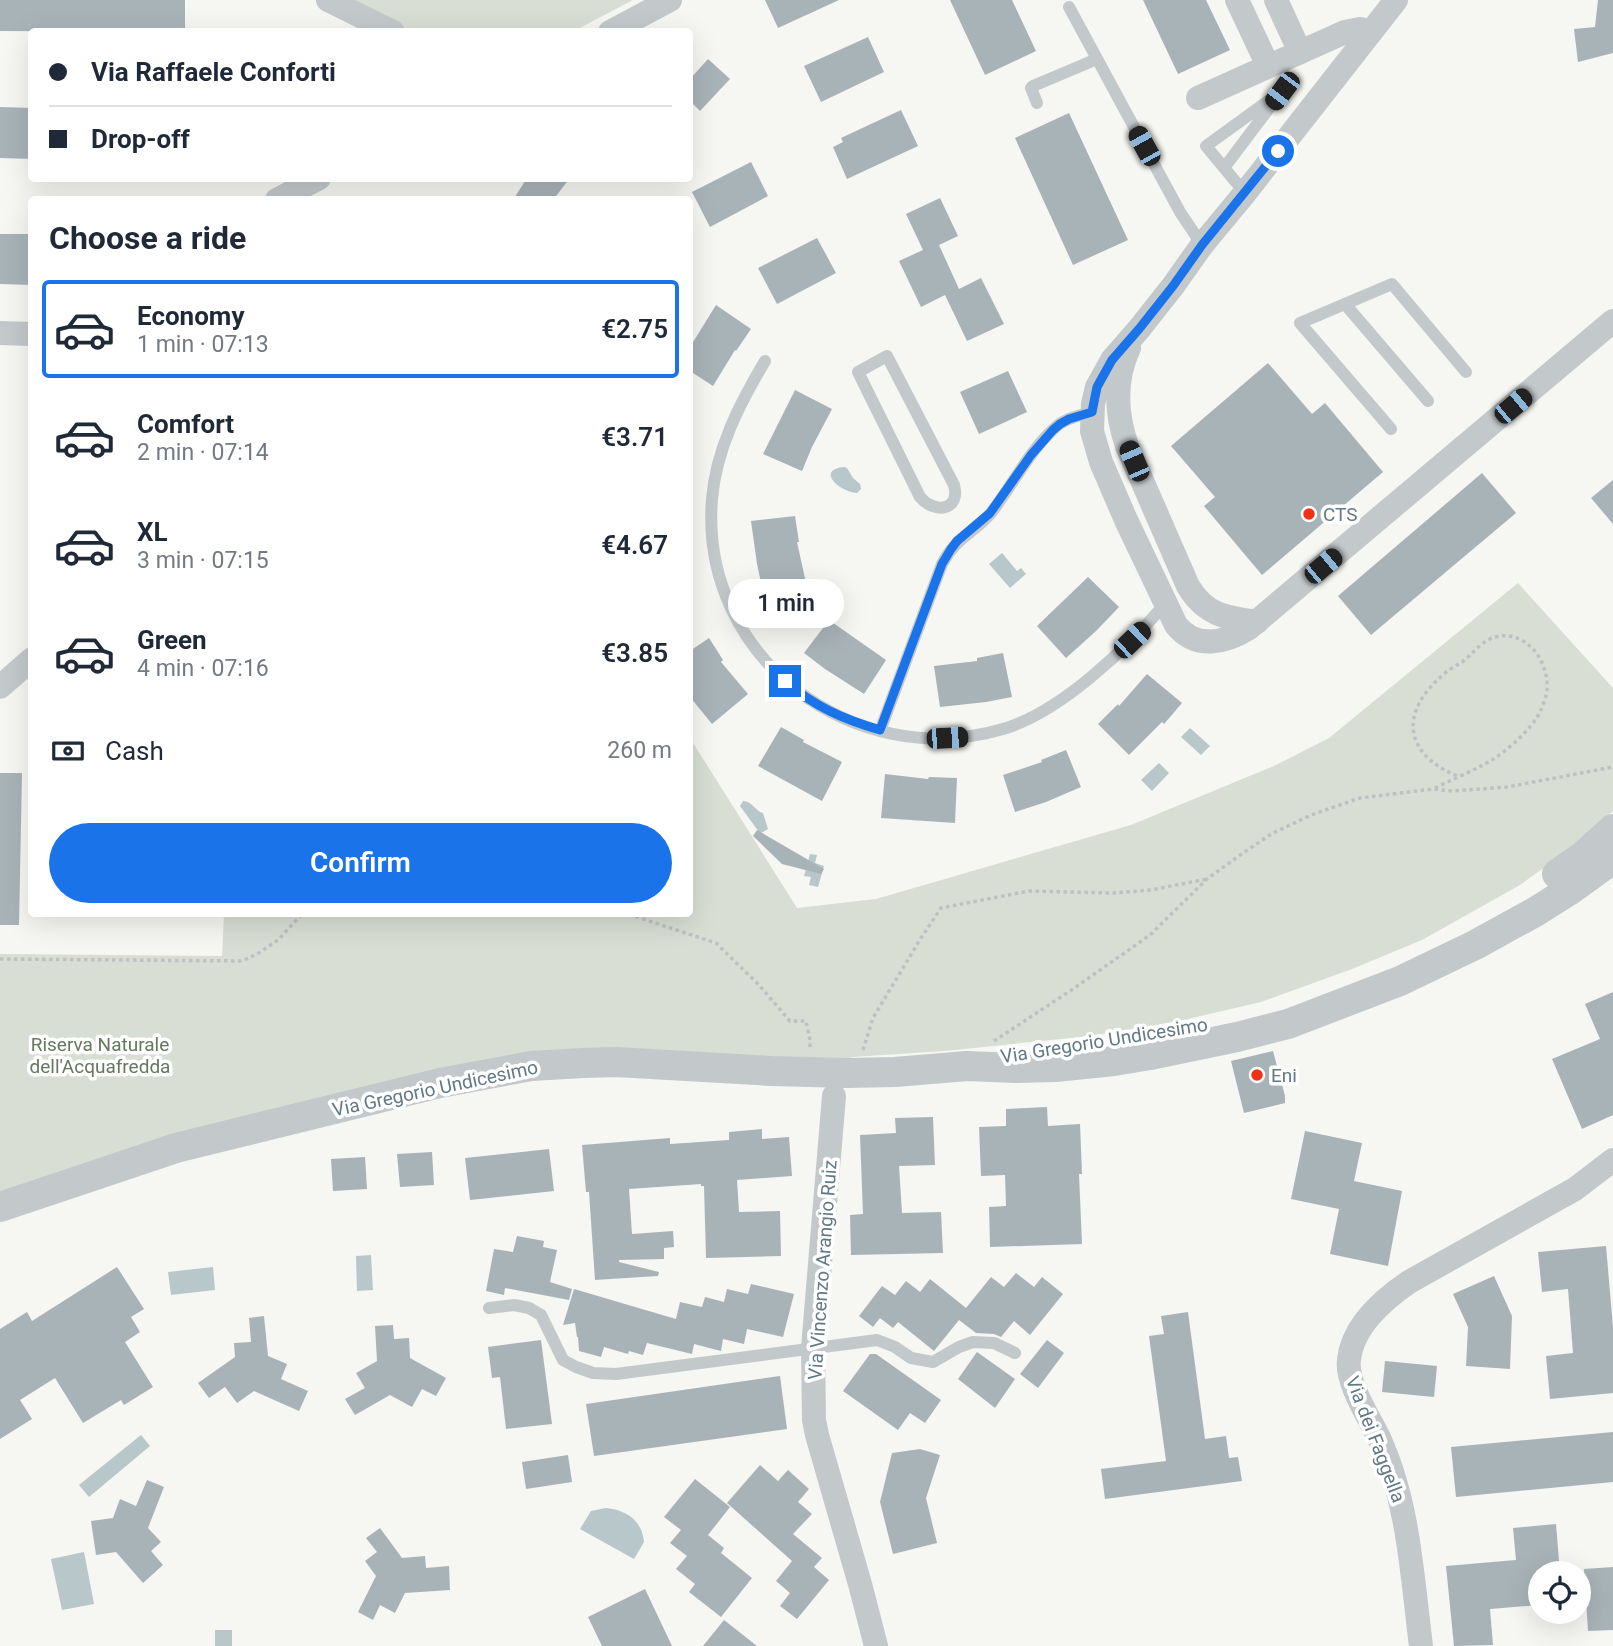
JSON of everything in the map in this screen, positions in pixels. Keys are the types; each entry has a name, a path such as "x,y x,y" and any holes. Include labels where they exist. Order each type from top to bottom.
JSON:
{"street":[{"path":"328,0 385,28"},
{"path":"618,28 670,0"},
{"path":"1237,0 1268,66"},
{"path":"1276,0 1300,51"},
{"path":"1396,0 1202,245 1173,286 1119,351 1097,387 1092,412 1092,431 1105,473 1171,618 1187,636 1206,642 1230,638 1257,622 1613,321"},
{"path":"1198,98 1352,30 1371,31"},
{"path":"285,196 311,182"},
{"path":"1139,329 1123,362 1119,383 1119,414 1127,446 1193,593 1208,609 1216,613 1257,622"},
{"path":"0,334 28,334"},
{"path":"0,687 28,662"},
{"name":"Via Gregorio Undicesimo","path":"967,1066 1017,1053 1111,1043 1200,1026 1269,1009 1338,986 1412,955 1490,915 1569,866 1613,830"},
{"name":"Via Gregorio Undicesimo","path":"0,1207 112,1168 217,1137 440,1083 531,1066 616,1062 847,1073 967,1066 1034,1068 1114,1062 1237,1037 1287,1024 1400,981 1475,945 1548,904 1613,859"},
{"name":"Via Vincenzo Arangio Ruiz","path":"834,1096 813,1348 814,1410 817,1434 876,1646"},
{"name":"Via dei Faggella","path":"1421,1646 1399,1493 1381,1441 1348,1367 1355,1339 1385,1300 1403,1286 1575,1189 1613,1160"}],"lane":[{"path":"1069,7 1180,212 1202,245"},
{"path":"1037,103 1031,88 1033,86 1097,59"},
{"path":"1224,168 1282,91 1206,146 1224,168 1245,193"},
{"path":"1391,429 1300,323 1392,284 1466,372"},
{"path":"1345,304 1428,401"},
{"path":"887,356 954,485 955,497 948,506 932,507 920,497 858,372 887,356"},
{"path":"765,361 743,398 733,422 713,486 711,511 716,558 722,586 736,618 761,655 785,681 827,711 880,730 917,737 963,737 1003,729 1029,719 1097,672 1146,626 1165,604"},
{"path":"880,730 942,564 951,549 990,513 1039,446 1060,424 1092,412"},
{"path":"489,1308 514,1305 529,1308 541,1315 563,1360 593,1373 616,1374 877,1340 895,1347 911,1358 933,1362 973,1342 994,1343 1015,1353"}],"path":[{"path":"1433,789 1486,764 1527,730 1540,711 1547,690 1545,667 1537,651 1522,640 1507,635 1483,642 1476,652 1445,672 1419,701 1414,716 1413,734 1417,746 1443,770 1457,776"},
{"path":"993,1042 1150,935 1206,879 1273,833 1311,815 1360,797 1433,789 1452,791 1507,787 1613,766"},
{"path":"863,1050 873,1018 941,908 1029,891 1114,893 1151,890 1206,879"},
{"path":"0,959 242,961 278,940 299,917"},
{"path":"637,917 716,943 759,985 790,1021 806,1021 810,1040 809,1056"}],"green space":[{"path":"341,0 633,0 580,28 400,28"},
{"name":"Riserva Naturale dell'Acquafredda","path":"1518,583 1613,688 1613,811 1570,849 1520,885 1422,940 1261,1002 1179,1021 1090,1036 853,1057 822,1064 571,1054 0,1197 0,954 222,956 224,917 693,917 693,743 797,908 876,899 1131,825 1276,765 1329,738"}],"shaded area":[{"path":"844,467 860,484 861,489 857,493 844,489 833,481 831,472"},
{"path":"1002,553 1017,571 1021,568 1026,574 1010,588 989,564"},
{"path":"1190,728 1210,746 1201,755 1181,737"},
{"path":"1159,763 1169,773 1152,791 1141,780"},
{"path":"743,801 763,813 768,829 759,832 740,806"},
{"path":"810,854 817,855 815,863 824,866 818,887 809,885 811,877 804,876"},
{"path":"371,1255 373,1290 357,1291 356,1256"},
{"path":"213,1267 215,1290 171,1295 168,1272"},
{"path":"141,1435 150,1446 89,1497 79,1485"},
{"path":"606,1508 626,1514 640,1528 644,1542 634,1559 580,1529 591,1511"},
{"path":"84,1552 94,1604 62,1610 51,1559"},
{"path":"215,1630 232,1630 232,1646 215,1646"}],"building":[{"path":"0,0 185,0 185,28 28,28 28,31 0,31"},
{"path":"765,0 839,0 778,28"},
{"path":"950,0 1012,0 1036,51 985,75"},
{"path":"1143,0 1206,0 1230,50 1178,74"},
{"path":"1598,0 1613,0 1613,53 1578,62 1574,29 1595,27"},
{"path":"868,37 884,72 821,102 804,66"},
{"path":"708,59 730,79 700,111 693,104 693,76"},
{"path":"0,107 28,108 28,159 0,158"},
{"path":"901,110 918,146 847,179 833,147 843,142 841,138"},
{"path":"1069,113 1128,240 1073,265 1015,138"},
{"path":"751,162 768,196 710,227 692,192"},
{"path":"524,182 567,182 556,196 516,196"},
{"path":"940,198 958,236 939,245 959,289 981,278 1004,324 967,341 945,295 921,307 899,261 923,250 906,214"},
{"path":"0,234 28,234 28,285 0,284"},
{"path":"817,238 836,273 777,304 758,268"},
{"path":"716,305 751,329 713,386 693,373 693,342"},
{"path":"1268,363 1312,414 1325,403 1383,472 1262,575 1204,506 1215,497 1171,446"},
{"path":"1008,371 1027,412 979,434 960,392"},
{"path":"795,390 832,409 802,471 763,454"},
{"path":"1482,473 1516,513 1371,635 1338,596"},
{"path":"1613,480 1613,524 1591,498"},
{"path":"795,516 797,542 806,583 763,592 751,521"},
{"path":"1088,577 1119,607 1066,658 1037,626"},
{"path":"829,620 886,660 864,694 804,653"},
{"path":"709,638 723,660 721,662 748,694 712,724 693,701 693,649"},
{"path":"1003,653 1012,697 940,707 934,666 977,661 977,658"},
{"path":"1147,674 1182,703 1164,724 1162,722 1129,755 1098,724 1118,704 1119,706"},
{"path":"781,727 842,762 822,801 758,766"},
{"path":"1066,750 1081,787 1015,812 1003,775 1042,762 1041,760"},
{"path":"0,773 22,773 19,925 0,925"},
{"path":"885,774 928,779 957,778 955,823 881,818"},
{"path":"757,830 824,869 821,874 782,864 753,836"},
{"path":"1613,992 1613,1115 1582,1129 1552,1059 1600,1039 1585,1004"},
{"name":"Eni","path":"1273,1051 1285,1103 1244,1113 1231,1061"},
{"path":"1047,1107 1048,1126 1080,1124 1082,1244 990,1247 989,1207 1006,1206 1005,1175 981,1176 979,1127 1006,1126 1006,1109"},
{"path":"933,1117 935,1165 899,1166 902,1213 941,1212 943,1253 851,1255 850,1215 863,1214 860,1135 896,1133 895,1118"},
{"path":"762,1129 762,1139 789,1137 792,1176 737,1180 739,1212 780,1211 781,1256 706,1258 704,1186 701,1184 629,1189 632,1234 673,1231 674,1247 664,1248 664,1259 619,1260 659,1272 658,1276 595,1280 589,1192 586,1192 582,1145 670,1138 670,1144 729,1140 729,1132"},
{"path":"1305,1131 1362,1143 1354,1181 1402,1191 1388,1266 1330,1254 1339,1209 1291,1199"},
{"path":"549,1149 554,1191 470,1200 465,1158"},
{"path":"432,1152 434,1185 400,1187 397,1154"},
{"path":"365,1157 367,1189 333,1191 331,1159"},
{"path":"517,1236 544,1241 543,1247 557,1250 550,1282 572,1289 569,1300 505,1288 504,1295 486,1291 494,1249 513,1252"},
{"path":"1606,1246 1613,1327 1613,1393 1550,1399 1546,1356 1573,1353 1568,1289 1542,1292 1538,1252"},
{"path":"117,1267 144,1309 131,1317 140,1332 125,1342 153,1387 124,1405 121,1400 83,1423 55,1378 20,1400 32,1419 0,1439 0,1329 27,1312 32,1321"},
{"path":"1016,1273 1034,1287 1042,1277 1063,1294 1030,1335 1014,1321 1001,1337 976,1333 959,1320 934,1351 898,1322 893,1328 880,1318 873,1327 859,1316 882,1286 895,1295 906,1281 920,1292 930,1279 966,1308 991,1277 1004,1287"},
{"path":"1494,1276 1512,1316 1510,1369 1466,1366 1468,1327 1453,1294"},
{"path":"751,1284 794,1294 783,1337 747,1329 744,1344 723,1339 721,1351 694,1344 692,1354 647,1343 643,1355 604,1347 601,1357 579,1351 575,1323 563,1325 574,1289 676,1319 680,1302 702,1307 705,1297 724,1302 727,1289 748,1294"},
{"path":"1188,1312 1205,1439 1226,1436 1229,1458 1238,1457 1242,1481 1105,1499 1101,1469 1166,1461 1149,1336 1164,1334 1161,1316"},
{"path":"264,1316 268,1356 287,1364 281,1379 308,1391 299,1411 254,1391 237,1403 225,1387 209,1398 198,1383 235,1357 234,1343 251,1342 249,1318"},
{"path":"393,1325 394,1339 409,1338 410,1358 446,1378 436,1396 422,1389 412,1407 390,1395 355,1415 345,1399 365,1388 356,1373 377,1361 375,1326"},
{"path":"541,1340 552,1424 506,1429 500,1377 492,1378 488,1347"},
{"path":"1047,1340 1064,1353 1038,1388 1020,1374"},
{"path":"977,1352 1015,1379 995,1408 958,1379"},
{"path":"870,1354 876,1354 941,1400 925,1423 910,1413 898,1430 843,1391"},
{"path":"1385,1361 1437,1366 1434,1397 1382,1392"},
{"path":"780,1376 787,1429 594,1456 586,1404"},
{"path":"1613,1432 1613,1482 1456,1497 1451,1447"},
{"path":"920,1449 940,1455 926,1498 937,1543 893,1554 880,1502 892,1453"},
{"path":"568,1455 572,1482 526,1489 522,1462"},
{"path":"760,1465 778,1481 788,1470 809,1489 798,1502 812,1514 793,1534 822,1558 814,1567 829,1580 797,1619 780,1606 790,1593 776,1581 792,1561 727,1503"},
{"path":"695,1479 730,1507 708,1535 724,1548 721,1553 752,1578 721,1617 689,1592 695,1584 676,1569 687,1556 670,1543 681,1530 664,1517"},
{"path":"147,1480 164,1487 148,1528 161,1542 151,1551 163,1565 143,1583 116,1552 96,1555 91,1521 113,1518 120,1499 136,1506"},
{"path":"1556,1524 1559,1561 1528,1561 1528,1606 1490,1609 1493,1645 1454,1646 1446,1566 1516,1560 1513,1528"},
{"path":"380,1528 402,1558 425,1556 426,1568 449,1566 450,1590 405,1593 395,1613 380,1605 373,1620 358,1612 376,1576 365,1561 377,1552 366,1538"},
{"path":"1613,1567 1613,1630 1588,1631 1588,1624 1591,1624 1591,1569"},
{"path":"645,1589 672,1646 602,1646 588,1617"},
{"path":"724,1620 757,1646 703,1646"}],"place":[{"name":"CTS","path":"1309,514"},
{"name":"Eni","path":"1257,1075"}],"route":[{"path":"785,681 827,711 880,730 946,555 957,541 985,520 1039,446 1060,424 1092,412 1097,387 1112,360 1278,151"}]}
